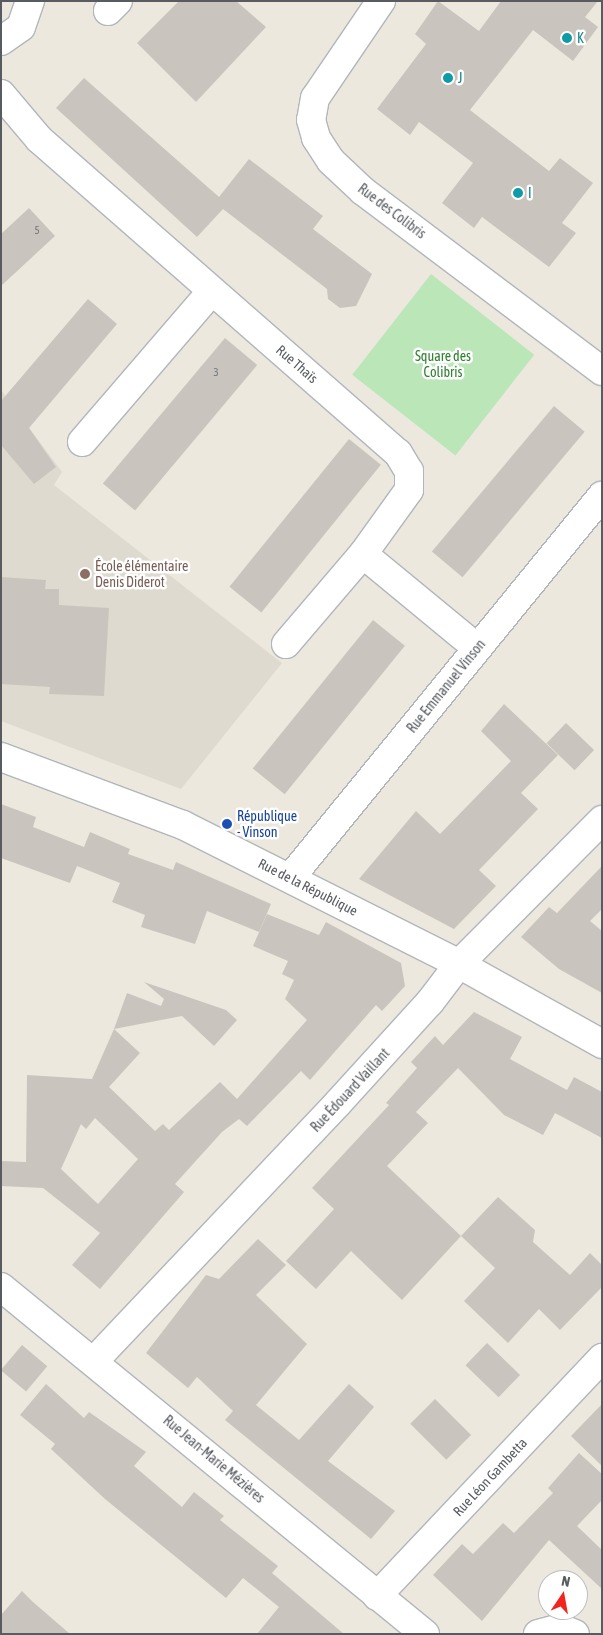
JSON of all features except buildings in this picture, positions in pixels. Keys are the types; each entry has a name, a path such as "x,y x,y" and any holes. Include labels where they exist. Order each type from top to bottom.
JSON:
{"street":[{"path":"1,41 21,27 30,1"},
{"name":"Rue des Colibris","path":"381,1 315,98 311,120 316,138 331,161 363,191 602,371"},
{"name":"Rue Thaïs","path":"1,94 39,139 398,453 409,471 409,490 399,508 363,554 286,644"},
{"path":"82,442 212,291"},
{"name":"Rue Emmanuel Vinson","path":"291,877 602,496"},
{"path":"363,554 477,648"},
{"name":"Rue de la République","path":"1,757 183,825 291,877 458,964 602,1044"},
{"name":"Rue Édouard Vaillant","path":"96,1360 338,1103 430,1002 458,964 602,820"},
{"name":"Rue Jean-Marie Mézières","path":"1,1287 96,1360 377,1596 425,1634"},
{"name":"Rue Léon Gambetta","path":"377,1596 602,1358"},
{"path":"538,1634 560,1628 575,1634"}],"shaded area":[{"name":"École élémentaire Denis Diderot","path":"1,390 62,472 54,485 282,663 181,789 1,721"}],"green space":[{"name":"Square des Colibris","path":"431,274 534,355 455,456 352,375"}],"place":[{"name":"K","path":"567,38"},
{"name":"J","path":"448,78"},
{"name":"I","path":"518,193"},
{"name":"École élémentaire Denis Diderot","path":"85,574"},
{"name":"République - Vinson","path":"227,824"}]}
